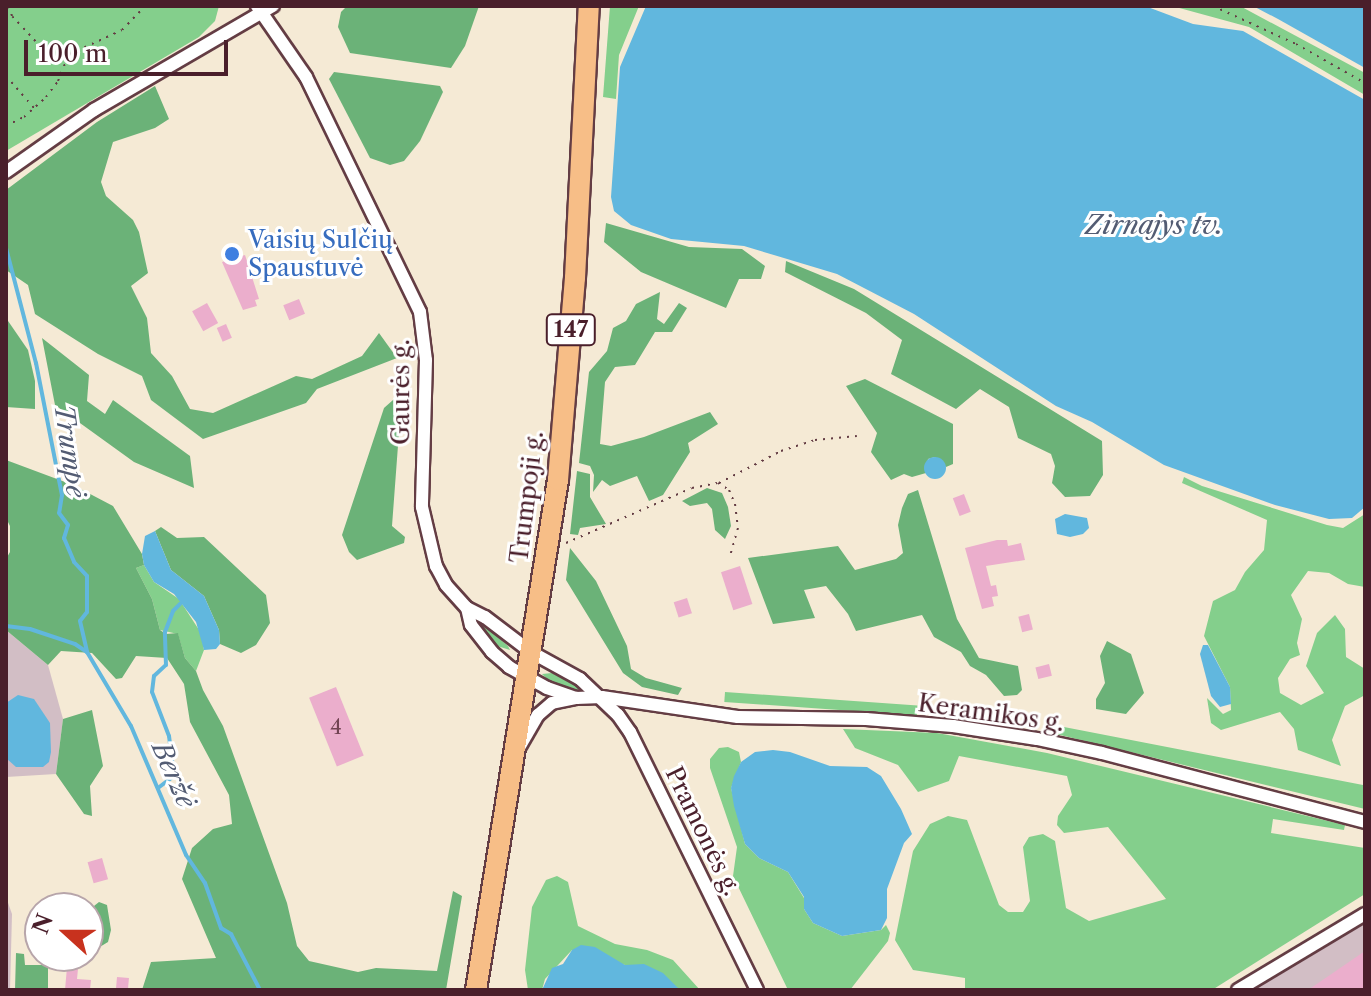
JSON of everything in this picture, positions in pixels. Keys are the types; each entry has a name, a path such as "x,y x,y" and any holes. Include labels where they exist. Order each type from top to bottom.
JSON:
{"main road":[{"name":"Trumpoji g.","path":"476,990 558,480 575,278 589,6"}],"street":[{"name":"Gaurės g.","path":"6,172 94,110 264,8 313,90 420,312 426,360 422,507 427,538 446,585 467,608 485,617 531,652"},
{"name":"Gaurės g.","path":"467,608 471,625 492,652 527,677"},
{"name":"Pramonės g.","path":"531,652 580,679 602,697 630,732 757,990"},
{"path":"527,677 576,698"},
{"path":"514,755 538,715 552,703 602,697"},
{"name":"Keramikos g.","path":"602,697 738,717 866,719 1001,732 1102,753 1365,822"},
{"path":"1238,990 1365,914"}],"path":[{"path":"9,6 12,16 41,47 69,54 122,30 145,6"},
{"path":"1213,6 1296,44 1365,83"},
{"path":"6,126 34,108 58,81 69,54"},
{"path":"6,76 34,108"},
{"path":"548,547 575,541 692,488 718,483 781,451 815,440 857,436"},
{"path":"718,483 729,490 735,504 738,528 731,553"}],"shaded area":[{"path":"6,630 48,665 63,719 56,774 6,777"},
{"path":"6,897 12,914 10,990 6,990"},
{"path":"1365,914 1365,990 1238,990"}],"green space":[{"path":"6,6 219,6 215,21 199,37 6,151"},
{"path":"347,6 479,6 465,46 451,68 350,53 338,27 341,12"},
{"path":"610,6 639,6 619,55 616,99 603,97"},
{"path":"1172,6 1240,6 1365,73 1365,95 1249,27"},
{"path":"334,72 440,86 443,92 420,141 404,161 390,165 370,158 329,79"},
{"path":"155,86 169,119 155,128 113,142 101,182 106,196 133,220 139,232 148,273 131,286 147,318 151,353 172,376 190,409 213,413 296,376 312,379 362,356 379,333 397,358 317,389 306,403 203,439 151,400 142,376 98,354 35,314 28,285 6,270 6,190 97,122"},
{"path":"606,223 689,247 742,249 765,266 761,279 739,279 726,308 641,272 604,242"},
{"path":"786,261 854,289 1102,441 1103,475 1090,496 1065,497 1052,483 1055,466 1051,454 1018,438 1009,407 980,389 956,409 891,374 902,340 866,313 785,272"},
{"path":"660,292 657,319 664,324 679,303 687,308 672,332 655,332 635,365 615,367 605,382 600,444 611,446 644,437 710,412 718,424 688,443 690,452 663,495 649,501 637,476 610,486 602,480 593,492 594,475 590,466 579,463 589,372 607,351 613,328 626,321 636,304"},
{"path":"6,318 28,350 35,381 35,409 6,407"},
{"path":"42,338 89,375 87,401 105,414 113,400 190,456 194,488 134,462 55,405"},
{"path":"865,379 953,424 953,464 946,467 935,457 928,459 926,473 912,477 904,474 891,480 871,452 877,433 846,386"},
{"path":"402,392 392,526 405,537 404,543 357,560 349,552 342,535 384,408"},
{"path":"6,460 73,485 113,506 142,554 144,565 136,568 152,599 160,630 166,634 178,633 185,658 196,671 223,726 287,903 297,946 309,961 358,972 376,968 437,971 453,891 462,896 446,990 142,990 151,962 216,958 182,879 192,848 213,829 232,824 229,795 190,722 184,684 167,658 136,656 122,678 116,679 92,653 61,651 48,665 6,630 6,559 10,552 10,526 6,518"},
{"path":"577,471 590,474 590,497 606,524 580,528 578,535 570,534"},
{"path":"1184,477 1202,486 1327,525 1343,528 1365,514 1365,587 1348,584 1329,573 1308,571 1291,595 1302,619 1297,643 1300,655 1290,659 1278,678 1280,693 1301,705 1324,693 1306,666 1317,633 1335,615 1345,629 1346,657 1365,669 1365,695 1345,706 1332,740 1341,766 1298,750 1294,729 1280,712 1221,730 1211,723 1207,698 1223,714 1231,710 1230,687 1204,636 1213,601 1235,590 1245,572 1264,550 1267,520 1182,483"},
{"path":"707,488 722,493 728,507 731,526 725,539 715,530 712,509 707,503 690,506 682,501"},
{"path":"918,490 957,619 979,658 1018,666 1022,690 1017,695 1004,696 986,675 970,666 961,652 934,637 922,615 856,631 848,614 826,586 804,590 815,618 773,624 748,558 838,546 855,570 896,559 903,553 898,525 902,508 908,494"},
{"path":"161,527 177,538 204,537 266,595 270,623 256,645 241,653 220,644 219,630 204,596 171,570 155,531"},
{"path":"570,548 596,581 627,646 631,669 646,678 682,688 678,695 642,687 623,673 566,580"},
{"path":"144,565 154,582 179,599 201,633 204,650 196,671 185,658 178,634 160,630 152,599 136,568"},
{"path":"476,618 508,646 510,650 494,645"},
{"path":"1107,641 1131,654 1144,693 1126,714 1096,709 1096,699 1105,683 1100,656"},
{"path":"552,673 578,686 580,691 550,682 542,674"},
{"path":"725,692 918,705 917,715 724,702"},
{"path":"92,710 103,766 90,786 92,816 84,814 56,774 63,719"},
{"path":"1064,727 1365,783 1365,809 1056,734"},
{"path":"843,729 937,733 1047,753 1345,825 1344,830 1273,819 1271,833 1365,848 1365,894 1212,990 965,990 965,978 913,970 895,940 913,851 930,824 948,816 967,820 999,905 1008,912 1023,912 1030,901 1023,847 1029,837 1043,834 1055,841 1066,908 1089,921 1166,899 1108,827 1064,833 1057,825 1058,816 1072,795 1067,776 959,756 949,781 918,792 898,765 855,748"},
{"path":"728,747 739,752 741,762 731,788 745,844 759,858 788,872 804,898 804,909 813,923 842,936 881,930 886,925 890,933 888,941 850,990 788,990 733,876 737,847 710,768 710,759 719,748"},
{"path":"557,876 568,882 578,926 615,944 647,950 673,960 700,990 680,990 625,965 572,950 545,979 542,990 528,990 525,970 532,907 546,880"},
{"path":"104,904 107,905 111,930 108,942 104,944"},
{"path":"16,953 24,954 24,972 48,972 48,990 15,990"}],"water":[{"name":"Zirnajys tv.","path":"646,6 1145,6 1193,24 1243,31 1365,100 1365,507 1352,518 1329,519 1275,505 1164,465 1092,422 1056,406 914,314 837,274 744,246 671,239 631,225 614,211 611,197 620,67"},
{"path":"1253,6 1365,6 1365,68 1278,19"},
{"path":"935,457 943,460 946,468 943,476 935,479 927,476 924,468 927,460"},
{"path":"1065,514 1087,518 1089,528 1083,534 1070,537 1057,534 1055,519"},
{"path":"155,531 171,570 204,596 219,630 220,644 216,649 204,650 196,622 174,594 154,582 144,565 145,536"},
{"path":"1203,645 1208,645 1230,687 1231,704 1220,707 1211,696 1200,654"},
{"path":"18,695 34,699 50,723 51,752 49,762 43,767 16,767 6,758 6,703"},
{"path":"755,752 790,752 830,766 867,767 881,776 901,809 912,834 904,843 887,889 887,918 881,930 842,936 813,923 804,909 804,897 788,872 759,858 745,844 731,788 734,776 741,762"},
{"path":"581,945 595,947 625,965 644,964 663,973 680,990 542,990 552,968 563,964 572,950"}],"building":[{"path":"245,255 259,299 255,300 257,306 243,310 222,262"},
{"path":"299,299 305,314 289,320 283,305"},
{"path":"207,303 218,323 203,331 192,311"},
{"path":"226,324 232,338 223,342 217,328"},
{"path":"964,494 971,512 960,516 953,498"},
{"path":"1007,540 1008,546 1021,543 1025,560 986,566 991,586 996,585 998,596 992,597 994,606 982,609 965,548"},
{"path":"740,566 752,604 733,610 721,572"},
{"path":"687,598 692,613 679,618 674,602"},
{"path":"1029,614 1033,630 1022,632 1018,617"},
{"path":"1049,664 1052,676 1038,679 1035,667"},
{"path":"336,687 364,756 337,766 309,698"},
{"path":"102,858 108,879 94,883 88,862"},
{"path":"1365,951 1365,990 1308,990"},
{"path":"67,972 78,972 77,979 91,980 90,990 65,990"},
{"path":"117,977 129,978 128,990 116,990"}],"waterway":[{"name":"Trumpė","path":"6,248 36,363 62,495 59,513 68,525 64,538 74,562 87,576 87,612 80,621 87,652"},
{"path":"158,788 174,776 169,736 152,692 154,676 166,665 165,632 173,611 180,604"},
{"name":"Beržė","path":"6,626 30,629 75,644 87,652 131,726 186,855 205,883 221,928 231,934 260,990"}],"place":[{"name":"Vaisių Sulčių Spaustuvė","path":"232,254"}]}
